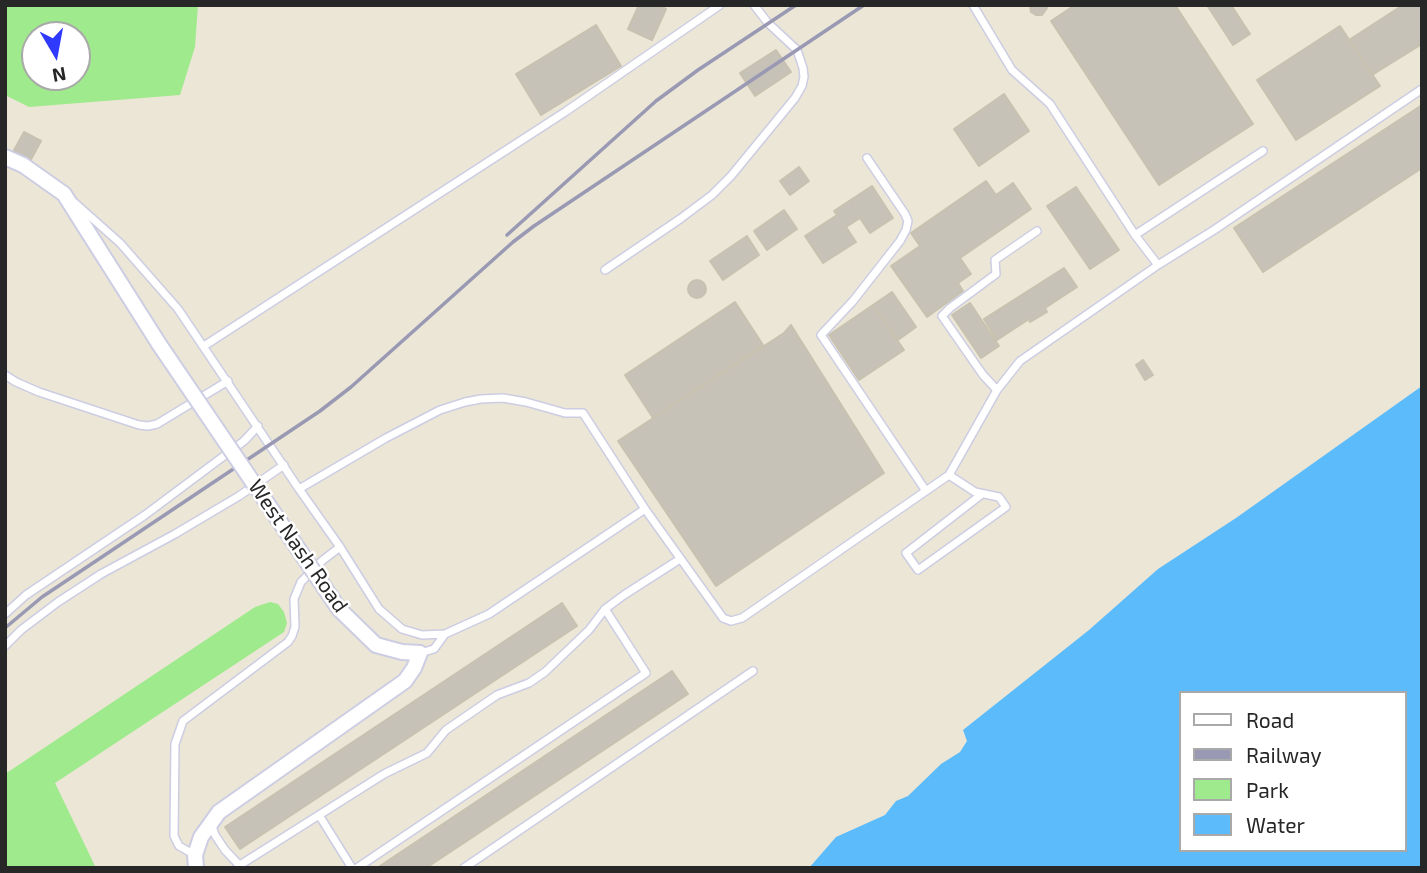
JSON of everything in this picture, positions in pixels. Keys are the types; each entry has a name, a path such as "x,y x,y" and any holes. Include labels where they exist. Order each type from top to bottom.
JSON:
{"street":[{"name":"West Nash Road","path":"5,158 23,165 64,194 159,344 339,609 376,645 402,652 420,653"},
{"path":"195,862 201,837 219,812 405,681 420,653"}],"lane":[{"path":"204,346 565,112 720,5"},
{"path":"605,270 712,195 739,166 802,86 803,68 797,50 768,23 754,5"},
{"path":"973,5 1012,70 1050,104 1135,235 1158,265"},
{"path":"299,489 386,438 440,411 465,402 481,398 503,398 565,413 583,413 645,509 723,618 731,621 742,618 949,475 997,390 1020,361 1158,265 1422,89"},
{"path":"1135,235 1263,151"},
{"path":"867,158 905,214 908,221 906,230 853,301 821,335 926,491"},
{"path":"64,194 94,218 138,261 178,309 379,609 402,629 422,635 444,634 489,614 645,509"},
{"path":"997,390 983,375 942,316 996,274 995,260 1037,231"},
{"path":"5,375 39,393 148,426 158,424 228,381"},
{"path":"5,614 26,595 145,515 244,441 258,426"},
{"path":"5,646 58,602 101,574 239,496 284,465"},
{"path":"949,475 975,492 999,497 1006,507 918,570 906,553 982,494"},
{"path":"195,862 179,846 174,835 175,744 183,721 288,642 295,627 296,590 306,576 340,548"},
{"path":"211,822 215,835 225,850 241,866 384,774 427,753 446,730 497,695 529,683 545,672 589,630 605,609 680,558"},
{"path":"319,815 354,868 646,673 605,609"},
{"path":"420,653 434,649 444,634"},
{"path":"464,868 753,671"}],"green space":[{"path":"5,5 198,5 195,47 180,95 29,107 5,95"},
{"path":"270,602 278,604 284,612 287,623 284,632 55,783 96,868 5,868 5,774 255,607"}],"water":[{"path":"1422,386 1422,868 809,868 836,837 885,815 896,801 908,796 941,764 960,752 967,741 963,730 1089,630 1158,569 1236,518"}],"building":[{"path":"639,5 657,5 666,9 652,40 628,29"},
{"path":"1030,5 1047,5 1047,8 1042,15 1036,15 1031,12"},
{"path":"1075,5 1175,5 1253,124 1159,185 1051,21"},
{"path":"1207,5 1231,5 1250,34 1233,45"},
{"path":"1403,5 1422,5 1422,44 1372,75 1349,40"},
{"path":"596,25 621,66 541,115 516,74"},
{"path":"1340,26 1380,86 1296,140 1257,80"},
{"path":"776,50 791,72 755,96 740,73"},
{"path":"1004,94 1029,131 979,166 954,129"},
{"path":"1422,105 1422,168 1263,272 1234,228"},
{"path":"24,132 41,141 29,163 12,154"},
{"path":"799,167 809,181 790,195 780,181"},
{"path":"986,181 996,195 1013,183 1031,209 960,258 971,274 958,283 963,291 927,317 891,266 920,246 911,233"},
{"path":"872,186 893,218 870,233 860,218 846,227 856,242 823,263 805,236 837,215 834,211"},
{"path":"1076,187 1119,250 1090,269 1047,206"},
{"path":"784,210 797,229 767,250 754,231"},
{"path":"747,236 759,255 723,280 710,261"},
{"path":"1064,268 1077,287 1045,308 1047,312 1030,322 1029,319 997,340 984,319"},
{"path":"697,280 703,283 706,289 703,295 697,298 691,295 688,289 691,283"},
{"path":"892,292 916,327 898,340 873,305"},
{"path":"735,302 763,345 653,418 625,375"},
{"path":"970,303 999,346 981,358 952,315"},
{"path":"873,305 904,350 859,380 829,335"},
{"path":"791,325 884,473 716,586 618,441 784,333"},
{"path":"1143,360 1153,375 1145,380 1136,365"},
{"path":"562,603 577,626 240,849 225,827"},
{"path":"672,671 688,694 426,868 377,868"}],"railway":[{"path":"507,235 656,101 796,5"},
{"path":"5,628 42,597 320,411 351,387 534,226 864,5"}]}
